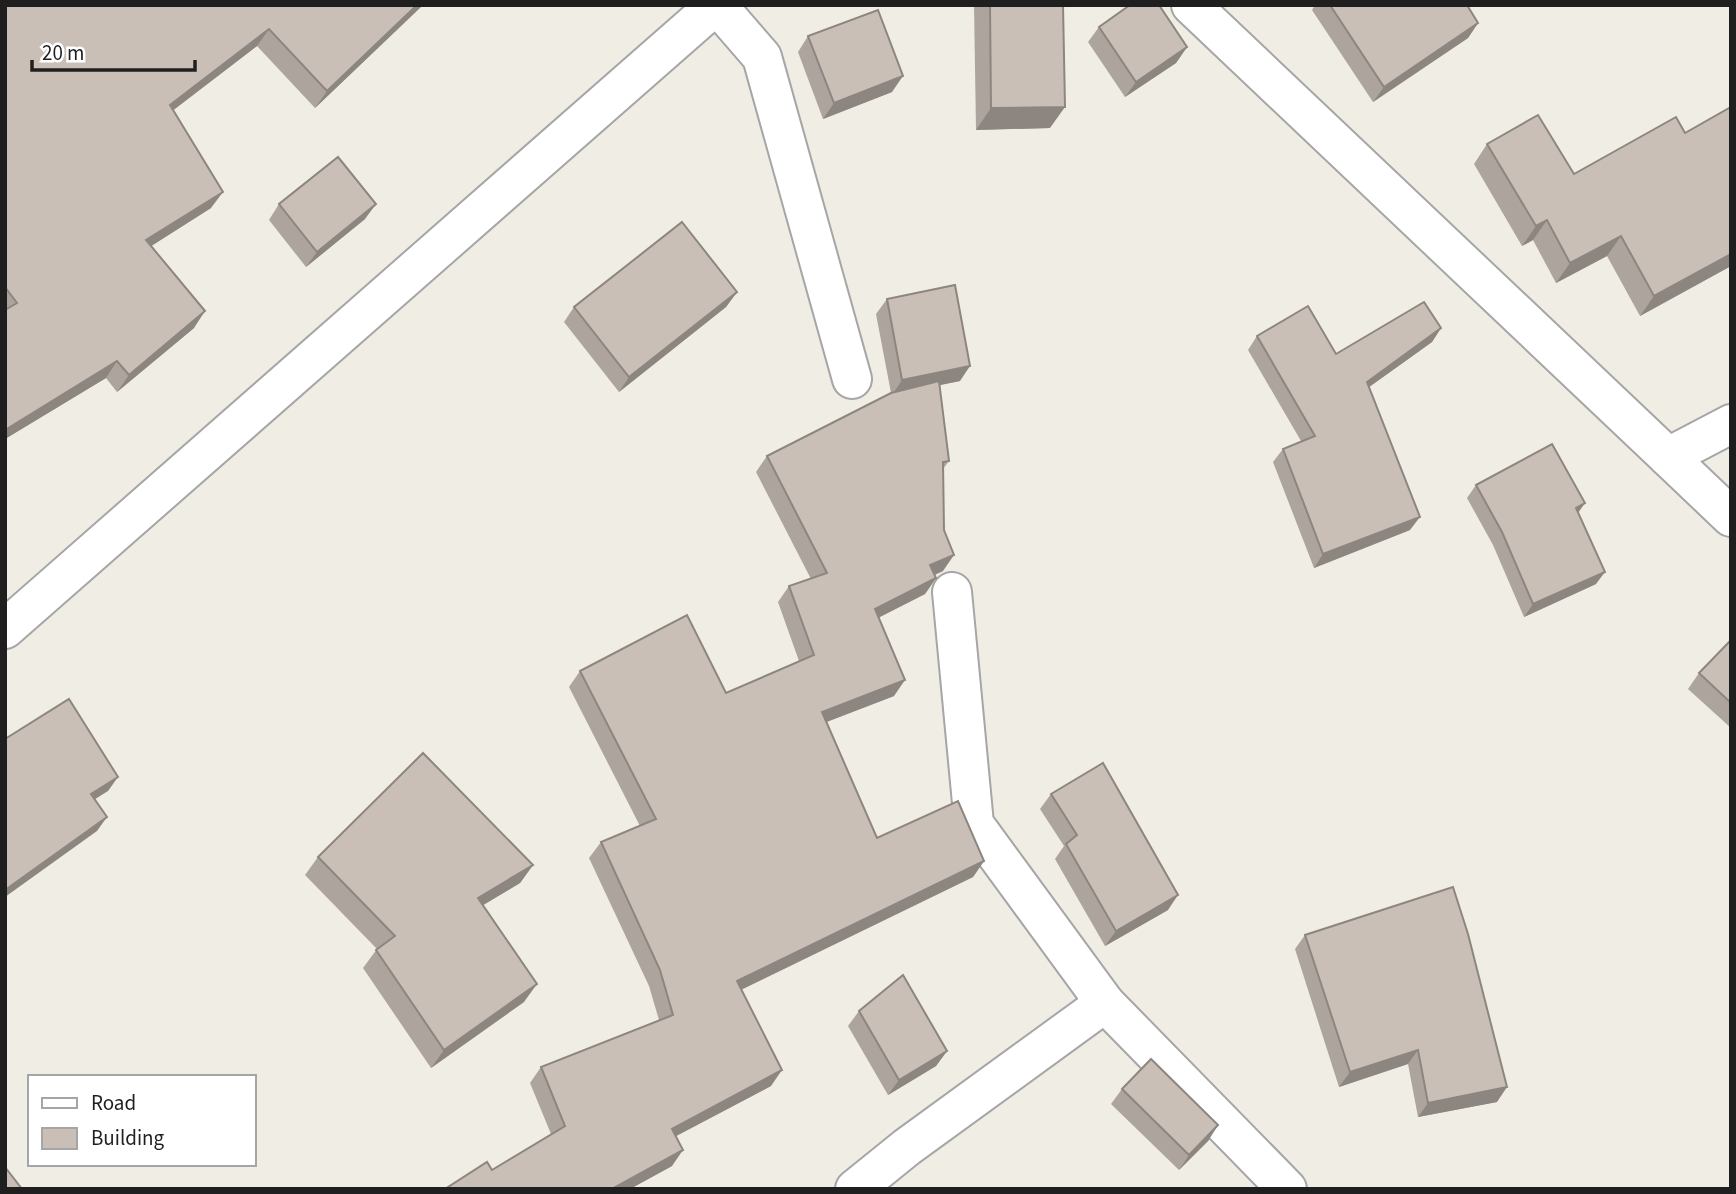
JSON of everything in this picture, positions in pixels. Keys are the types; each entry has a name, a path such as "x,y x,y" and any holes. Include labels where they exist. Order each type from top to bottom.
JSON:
{"street":[{"path":"5,629 716,5 762,57 852,379"},
{"path":"1191,5 1731,517"},
{"path":"1668,457 1731,424"},
{"path":"952,592 974,824 1105,1003 1287,1189"},
{"path":"855,1189 907,1147 1105,1003"}],"building":[{"path":"5,5 417,5 327,91 269,29 170,105 223,192 146,240 205,311 129,375 117,361 5,430 5,310 17,303 5,287"},
{"path":"990,5 1063,5 1065,107 991,108"},
{"path":"1130,5 1159,5 1187,47 1136,82 1099,27"},
{"path":"1330,5 1467,5 1478,23 1384,87"},
{"path":"878,10 903,76 834,103 808,36"},
{"path":"1731,107 1731,254 1654,296 1621,236 1570,263 1547,220 1536,226 1487,144 1538,115 1574,174 1676,117 1685,133"},
{"path":"338,157 376,204 317,252 279,204"},
{"path":"682,222 737,292 629,377 574,307"},
{"path":"955,285 970,366 902,380 887,299"},
{"path":"1424,302 1441,328 1367,382 1420,517 1323,554 1283,449 1315,436 1257,336 1308,306 1336,354"},
{"path":"939,381 949,461 943,462 944,530 954,555 930,565 936,578 875,609 905,680 822,712 877,838 958,801 984,861 737,981 782,1070 672,1129 683,1150 612,1189 445,1189 487,1162 492,1170 565,1126 541,1067 673,1015 660,970 601,842 656,819 580,671 687,615 726,693 814,655 789,586 827,573 767,456 891,393"},
{"path":"1552,444 1585,503 1576,508 1605,572 1533,604 1502,532 1476,485"},
{"path":"1731,640 1731,703 1699,673"},
{"path":"69,699 118,777 91,794 107,817 5,890 5,739"},
{"path":"423,753 533,865 478,898 537,984 444,1050 376,950 395,936 318,857"},
{"path":"1103,763 1178,895 1116,931 1066,844 1077,835 1051,794"},
{"path":"1453,887 1468,934 1507,1087 1428,1103 1418,1050 1350,1072 1305,935"},
{"path":"903,975 947,1051 899,1080 859,1011"},
{"path":"1151,1059 1218,1125 1189,1155 1122,1089"},
{"path":"5,1167 22,1189 5,1189"}]}
